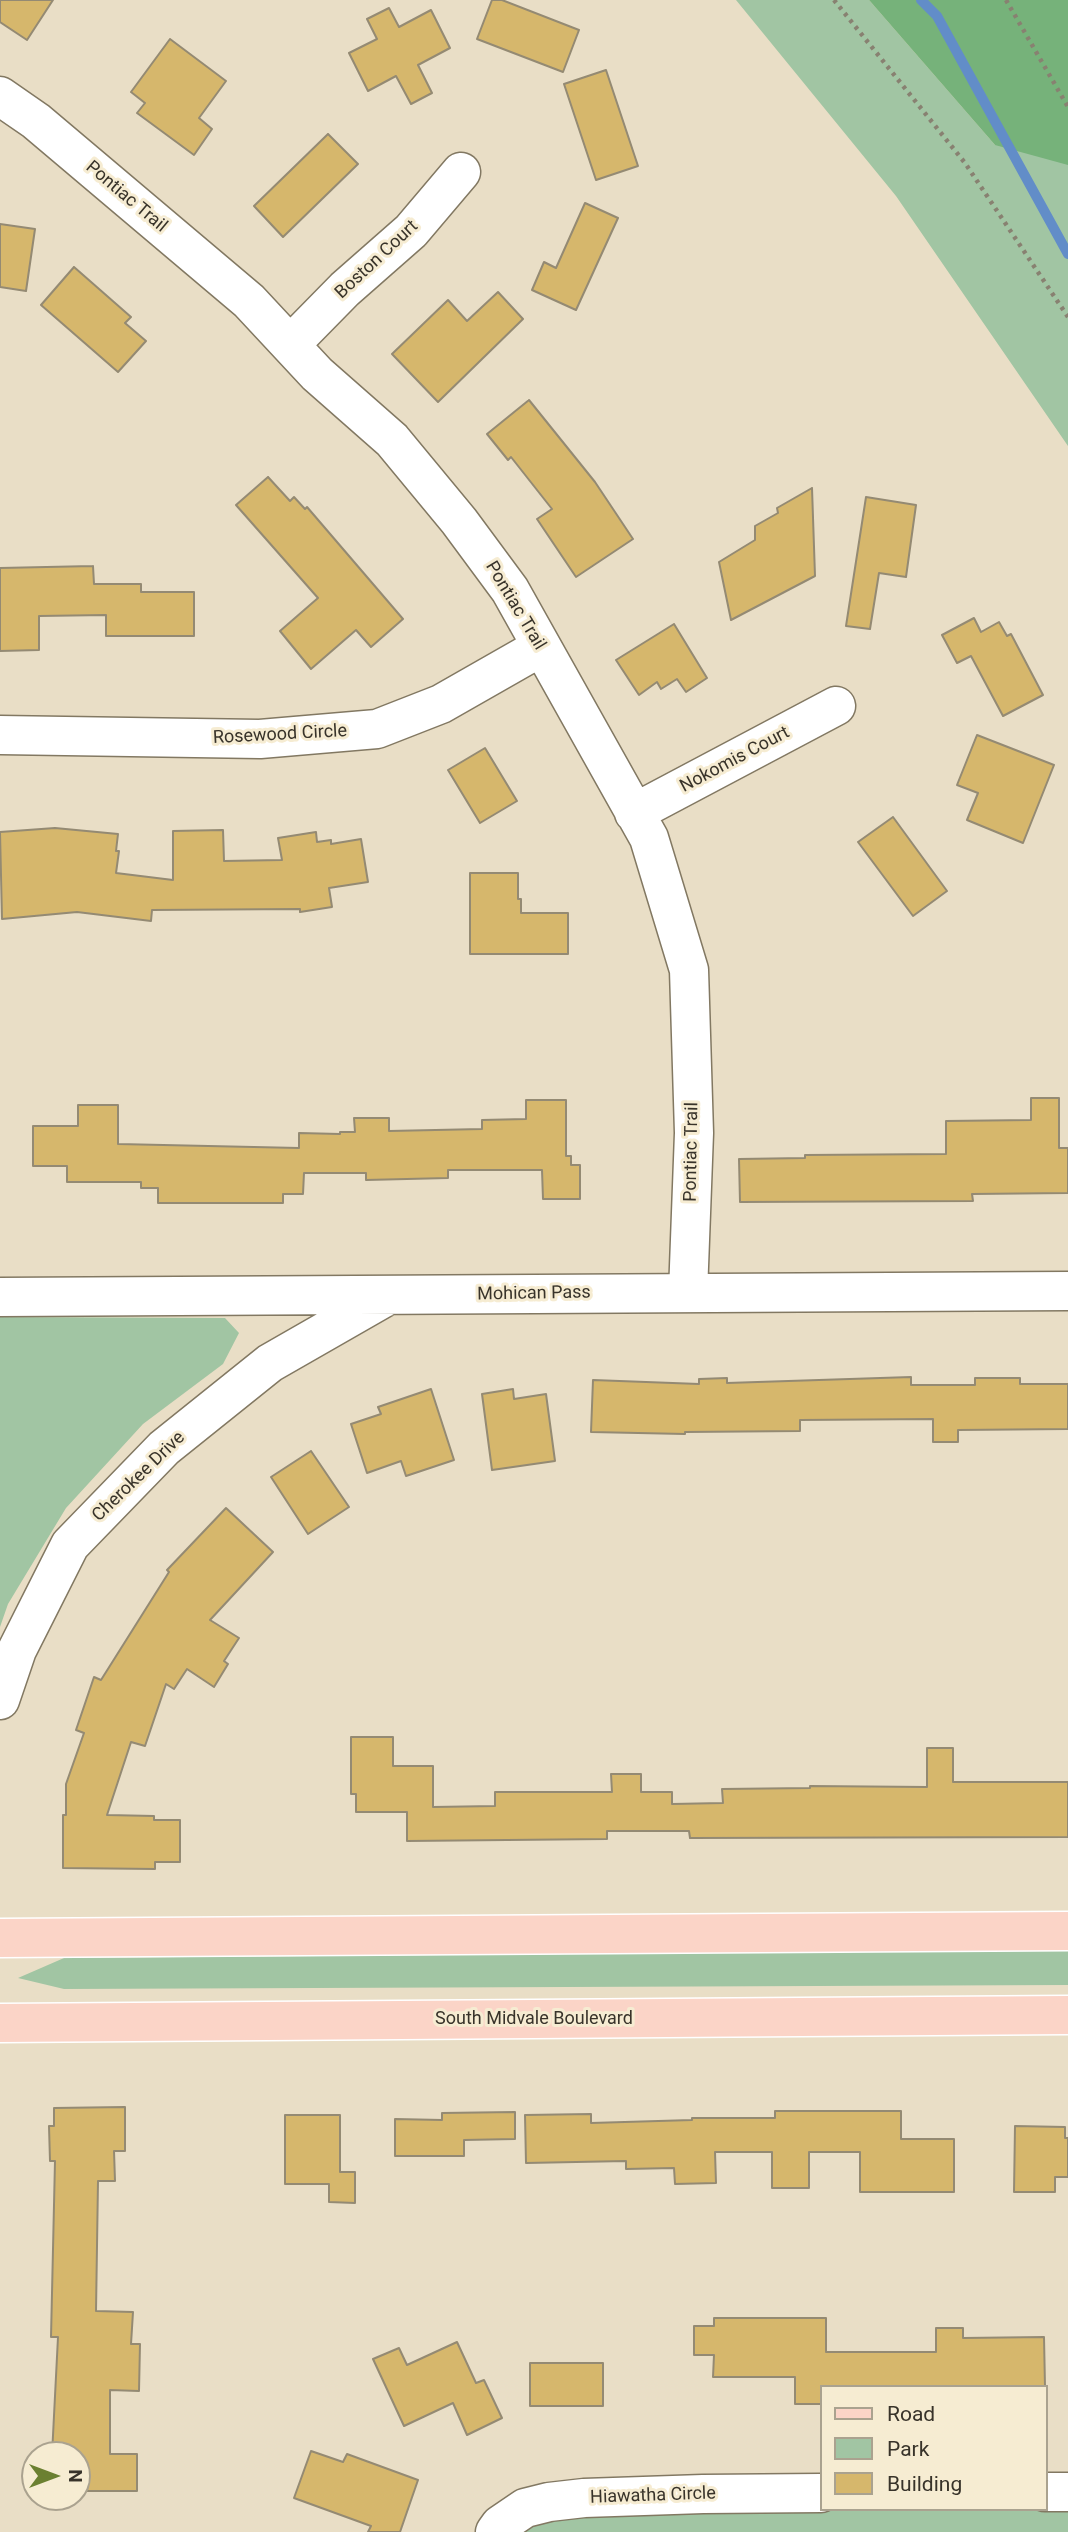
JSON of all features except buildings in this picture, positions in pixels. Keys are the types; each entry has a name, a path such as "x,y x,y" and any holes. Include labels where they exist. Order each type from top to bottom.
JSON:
{"main road":[{"path":"0,1938 1068,1931"},
{"name":"South Midvale Boulevard","path":"0,2023 1068,2015"}],"street":[{"name":"Pontiac Trail","path":"0,96 36,121 248,301 317,373 392,440 459,521 510,590 649,838 689,970 694,1133 688,1293"},
{"name":"Boston Court","path":"290,345 345,289 411,231 461,172"},
{"name":"Rosewood Circle","path":"0,735 260,739 377,729 440,704 541,648"},
{"name":"Nokomis Court","path":"634,813 836,706"},
{"name":"Mohican Pass","path":"0,1297 1068,1292"},
{"name":"Cherokee Drive","path":"0,1700 16,1650 70,1545 164,1448 270,1363 388,1296"},
{"path":"1047,2492 1068,2492"},
{"name":"Hiawatha Circle","path":"495,2532 500,2525 525,2508 549,2502 624,2496 820,2493"}],"path":[{"path":"834,0 965,163 1068,317"},
{"path":"1006,0 1068,107"}],"green space":[{"path":"736,0 869,0 995,145 1068,0 1068,446 896,196"},
{"path":"869,0 1068,0 1068,165 995,145"},
{"path":"0,1317 225,1318 239,1333 223,1364 143,1424 66,1508 8,1604 0,1627"},
{"path":"1068,1950 1068,1985 64,1989 18,1978 64,1958"},
{"path":"1047,2508 1068,2508 1068,2532 519,2532 533,2523 552,2518 820,2509 1047,2511"}],"waterway":[{"path":"921,0 937,16 1068,254"}]}
